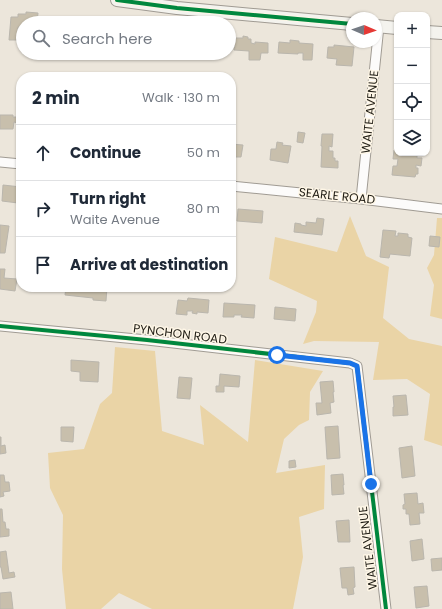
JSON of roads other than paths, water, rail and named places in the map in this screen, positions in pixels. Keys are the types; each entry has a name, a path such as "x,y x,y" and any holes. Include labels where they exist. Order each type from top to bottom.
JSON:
{"street":[{"path":"117,0 177,8 346,23"},
{"path":"382,26 394,28"},
{"path":"430,32 442,33"},
{"name":"WAITE AVENUE","path":"361,199 376,48"},
{"path":"0,162 16,164"},
{"name":"SEARLE ROAD","path":"236,186 442,209"},
{"name":"PYNCHON ROAD","path":"0,326 147,340 350,363 357,366"},
{"name":"WAITE AVENUE","path":"357,366 386,609"}]}
